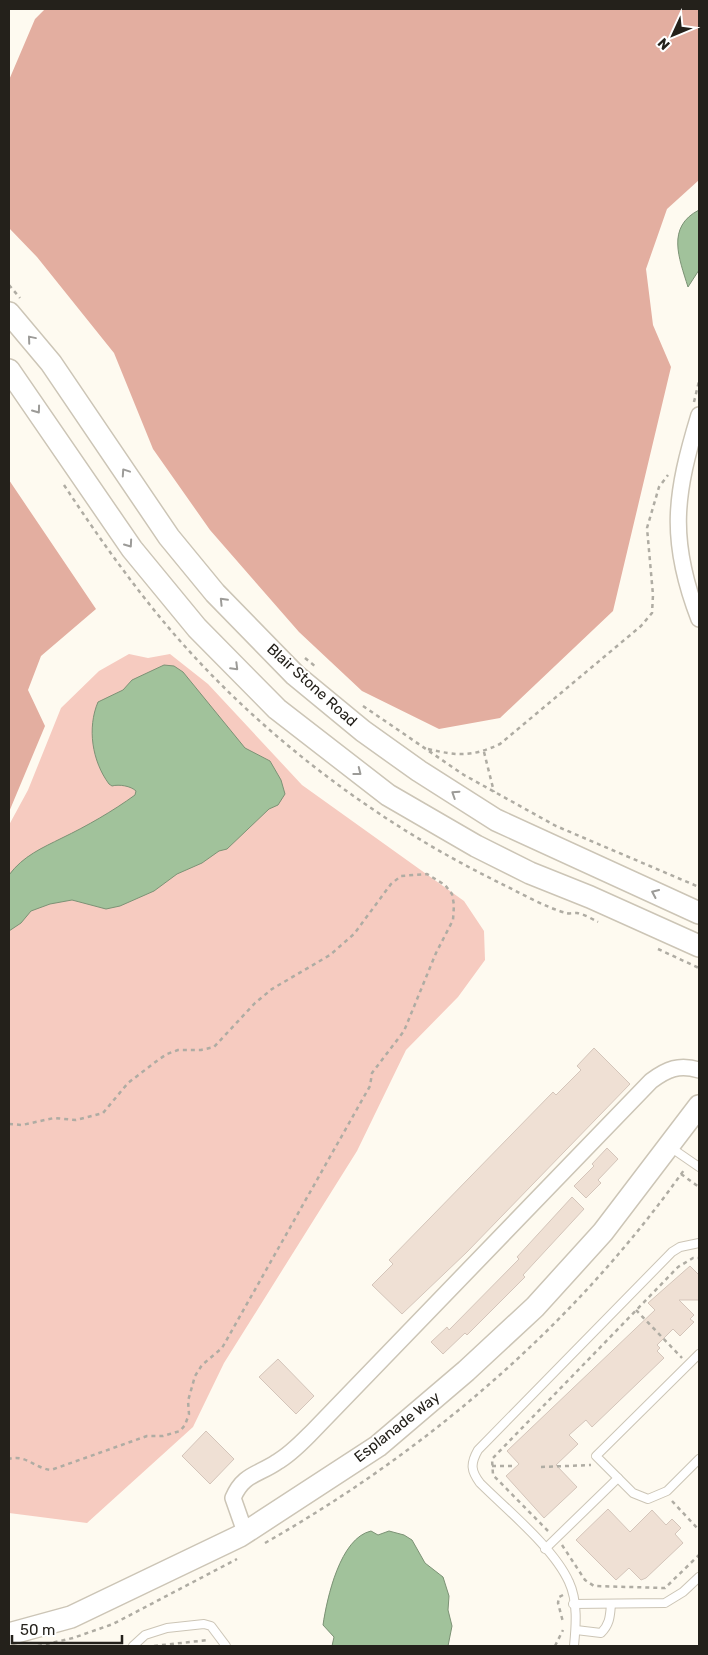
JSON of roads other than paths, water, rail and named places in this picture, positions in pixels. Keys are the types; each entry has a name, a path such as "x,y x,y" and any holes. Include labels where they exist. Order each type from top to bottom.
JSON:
{"street":[{"name":"Blair Stone Road","path":"17,308 51,363 169,537 215,593 295,675 363,731 419,771 496,820 699,912"},
{"path":"9,370 132,549 197,628 277,709 388,795 476,846 530,874 590,897 699,946"},
{"path":"696,410 678,494 678,537 683,571 699,619"},
{"path":"245,1532 233,1498 238,1487 247,1478 277,1463 313,1431 651,1081 673,1068 684,1067 699,1070"},
{"name":"Esplanade Way","path":"9,1634 71,1617 245,1532 378,1446 473,1365 535,1307 597,1239 699,1106"}],"lane":[{"path":"668,1146 699,1167"},
{"path":"574,1646 576,1630 571,1591 560,1564 480,1483 472,1472 473,1458 478,1450 672,1252 680,1247 699,1243"},
{"path":"699,1354 596,1456 633,1493 648,1499 667,1491 699,1459"},
{"path":"545,1549 618,1478"},
{"path":"573,1604 665,1603 683,1592 699,1577"},
{"path":"576,1630 601,1633 607,1627 611,1604"},
{"path":"133,1646 145,1635 167,1628 204,1624 211,1626 226,1646"}]}
